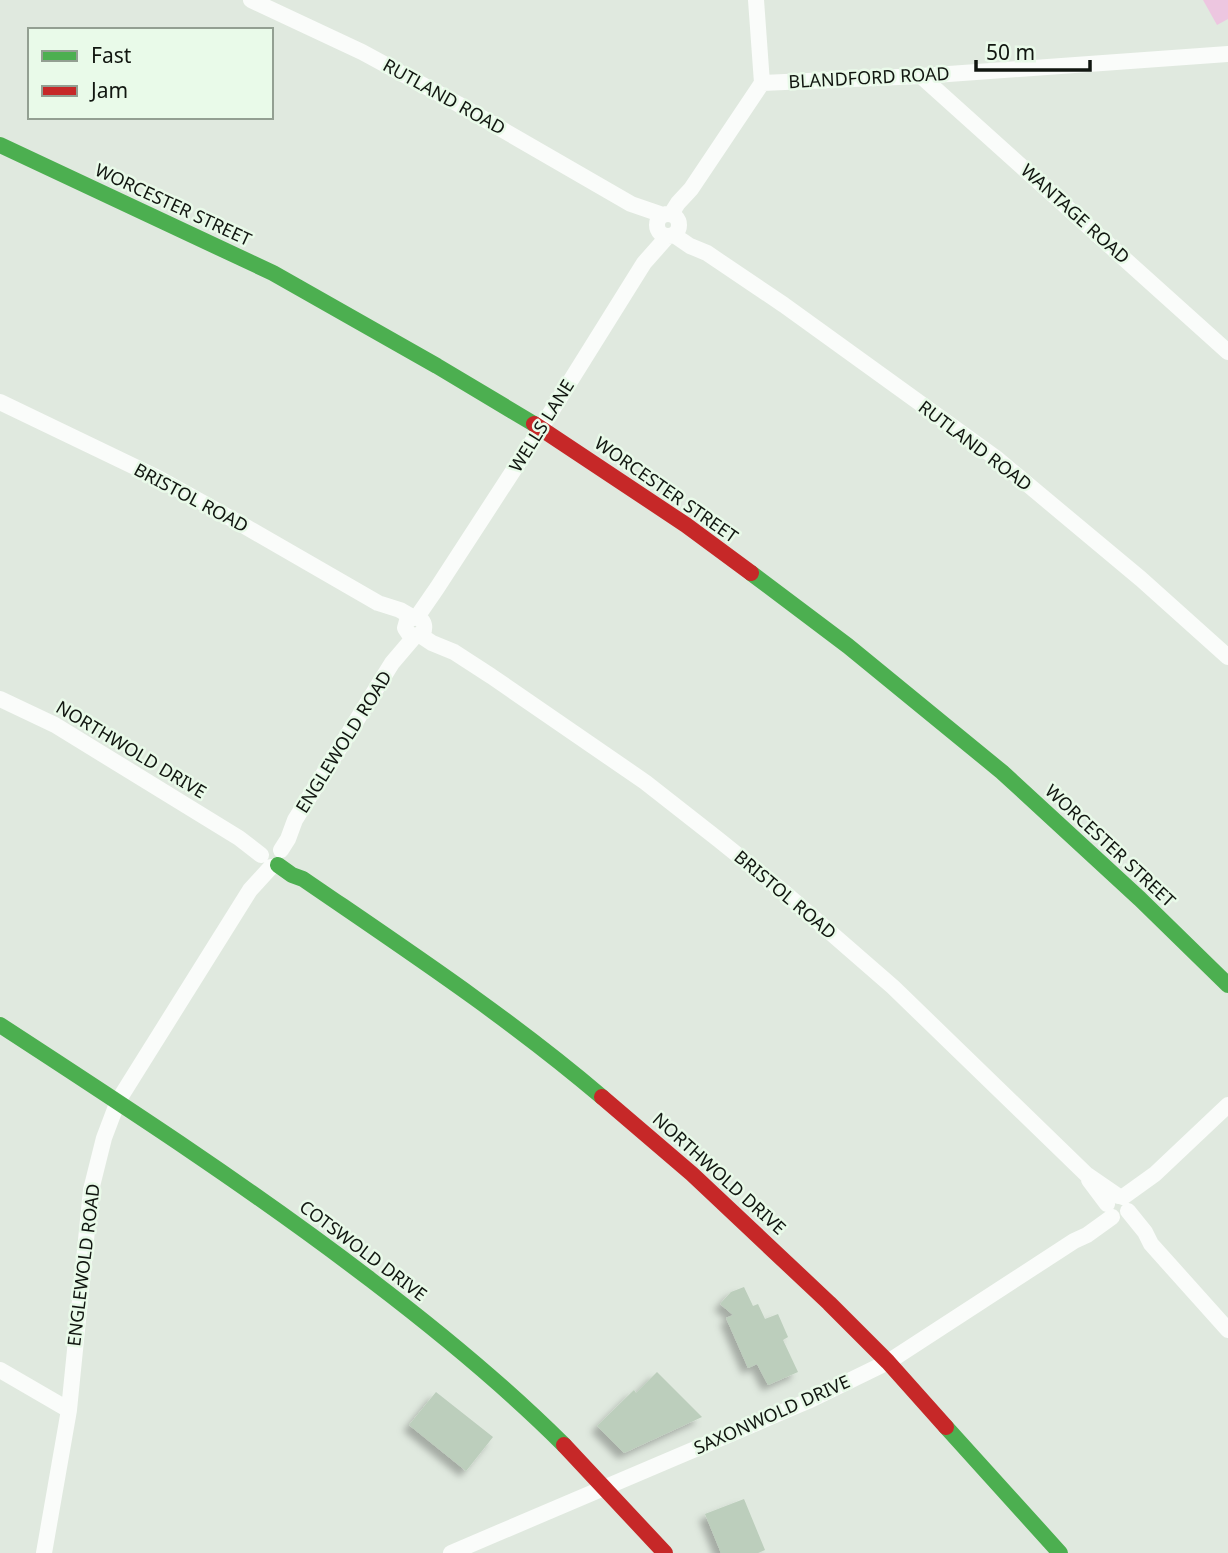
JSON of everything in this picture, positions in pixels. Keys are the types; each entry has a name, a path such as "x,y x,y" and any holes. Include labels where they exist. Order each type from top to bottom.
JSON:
{"street":[{"name":"RUTLAND ROAD","path":"251,0 362,52 631,204 650,220 668,225 695,239 708,253 996,458 1141,579 1228,657"},
{"path":"756,0 761,83"},
{"name":"BLANDFORD ROAD","path":"761,83 921,76 1228,54"},
{"name":"WANTAGE ROAD","path":"921,76 1228,352"},
{"name":"WELLS LANE","path":"415,626 644,263 649,247 668,225 674,209 691,189 761,83"},
{"name":"WORCESTER STREET","path":"0,145 273,274 541,428 686,525 867,661 1002,772 1140,899 1228,985"},
{"name":"BRISTOL ROAD","path":"0,402 158,478 378,603 387,612 415,626 432,643 454,652 491,676 645,782 785,893 893,987 1086,1174 1118,1207 1139,1237 1151,1244 1228,1330"},
{"name":"ENGLEWOLD ROAD","path":"44,1553 68,1410 91,1190 104,1138 118,1101 250,890 253,878 272,856 415,626"},
{"name":"NORTHWOLD DRIVE","path":"0,699 55,725 272,856 292,875 303,879 528,1036 649,1136 740,1217 888,1362 1060,1553"},
{"name":"COTSWOLD DRIVE","path":"0,1026 118,1101 343,1258 516,1400 606,1486 665,1553"},
{"name":"SAXONWOLD DRIVE","path":"451,1553 808,1401 888,1362 1087,1235 1118,1207 1148,1186 1155,1174 1228,1105"},
{"path":"0,1370 68,1410"}],"shaded area":[{"path":"1203,0 1228,0 1228,19 1217,25"}],"building":[{"path":"744,1287 753,1306 758,1304 765,1319 778,1314 788,1337 783,1340 798,1372 768,1385 757,1364 748,1368 726,1318 733,1315 720,1304 731,1292"},
{"path":"657,1372 702,1417 624,1453 597,1426"},
{"path":"436,1392 493,1437 466,1471 409,1425"},
{"path":"744,1499 765,1550 758,1553 721,1553 705,1514"}],"traffic: fast":[{"path":"0,145 273,273 534,424"},
{"path":"751,573 848,646 1002,772 1140,899 1228,985"},
{"path":"278,865 303,879 456,984 602,1097"},
{"path":"0,1025 188,1149 326,1246 470,1359 564,1445"},
{"path":"946,1427 1060,1553"}],"traffic: jam":[{"path":"534,424 686,525 751,573"},
{"path":"602,1097 692,1174 829,1303 888,1362 946,1427"},
{"path":"564,1445 665,1553"}]}
